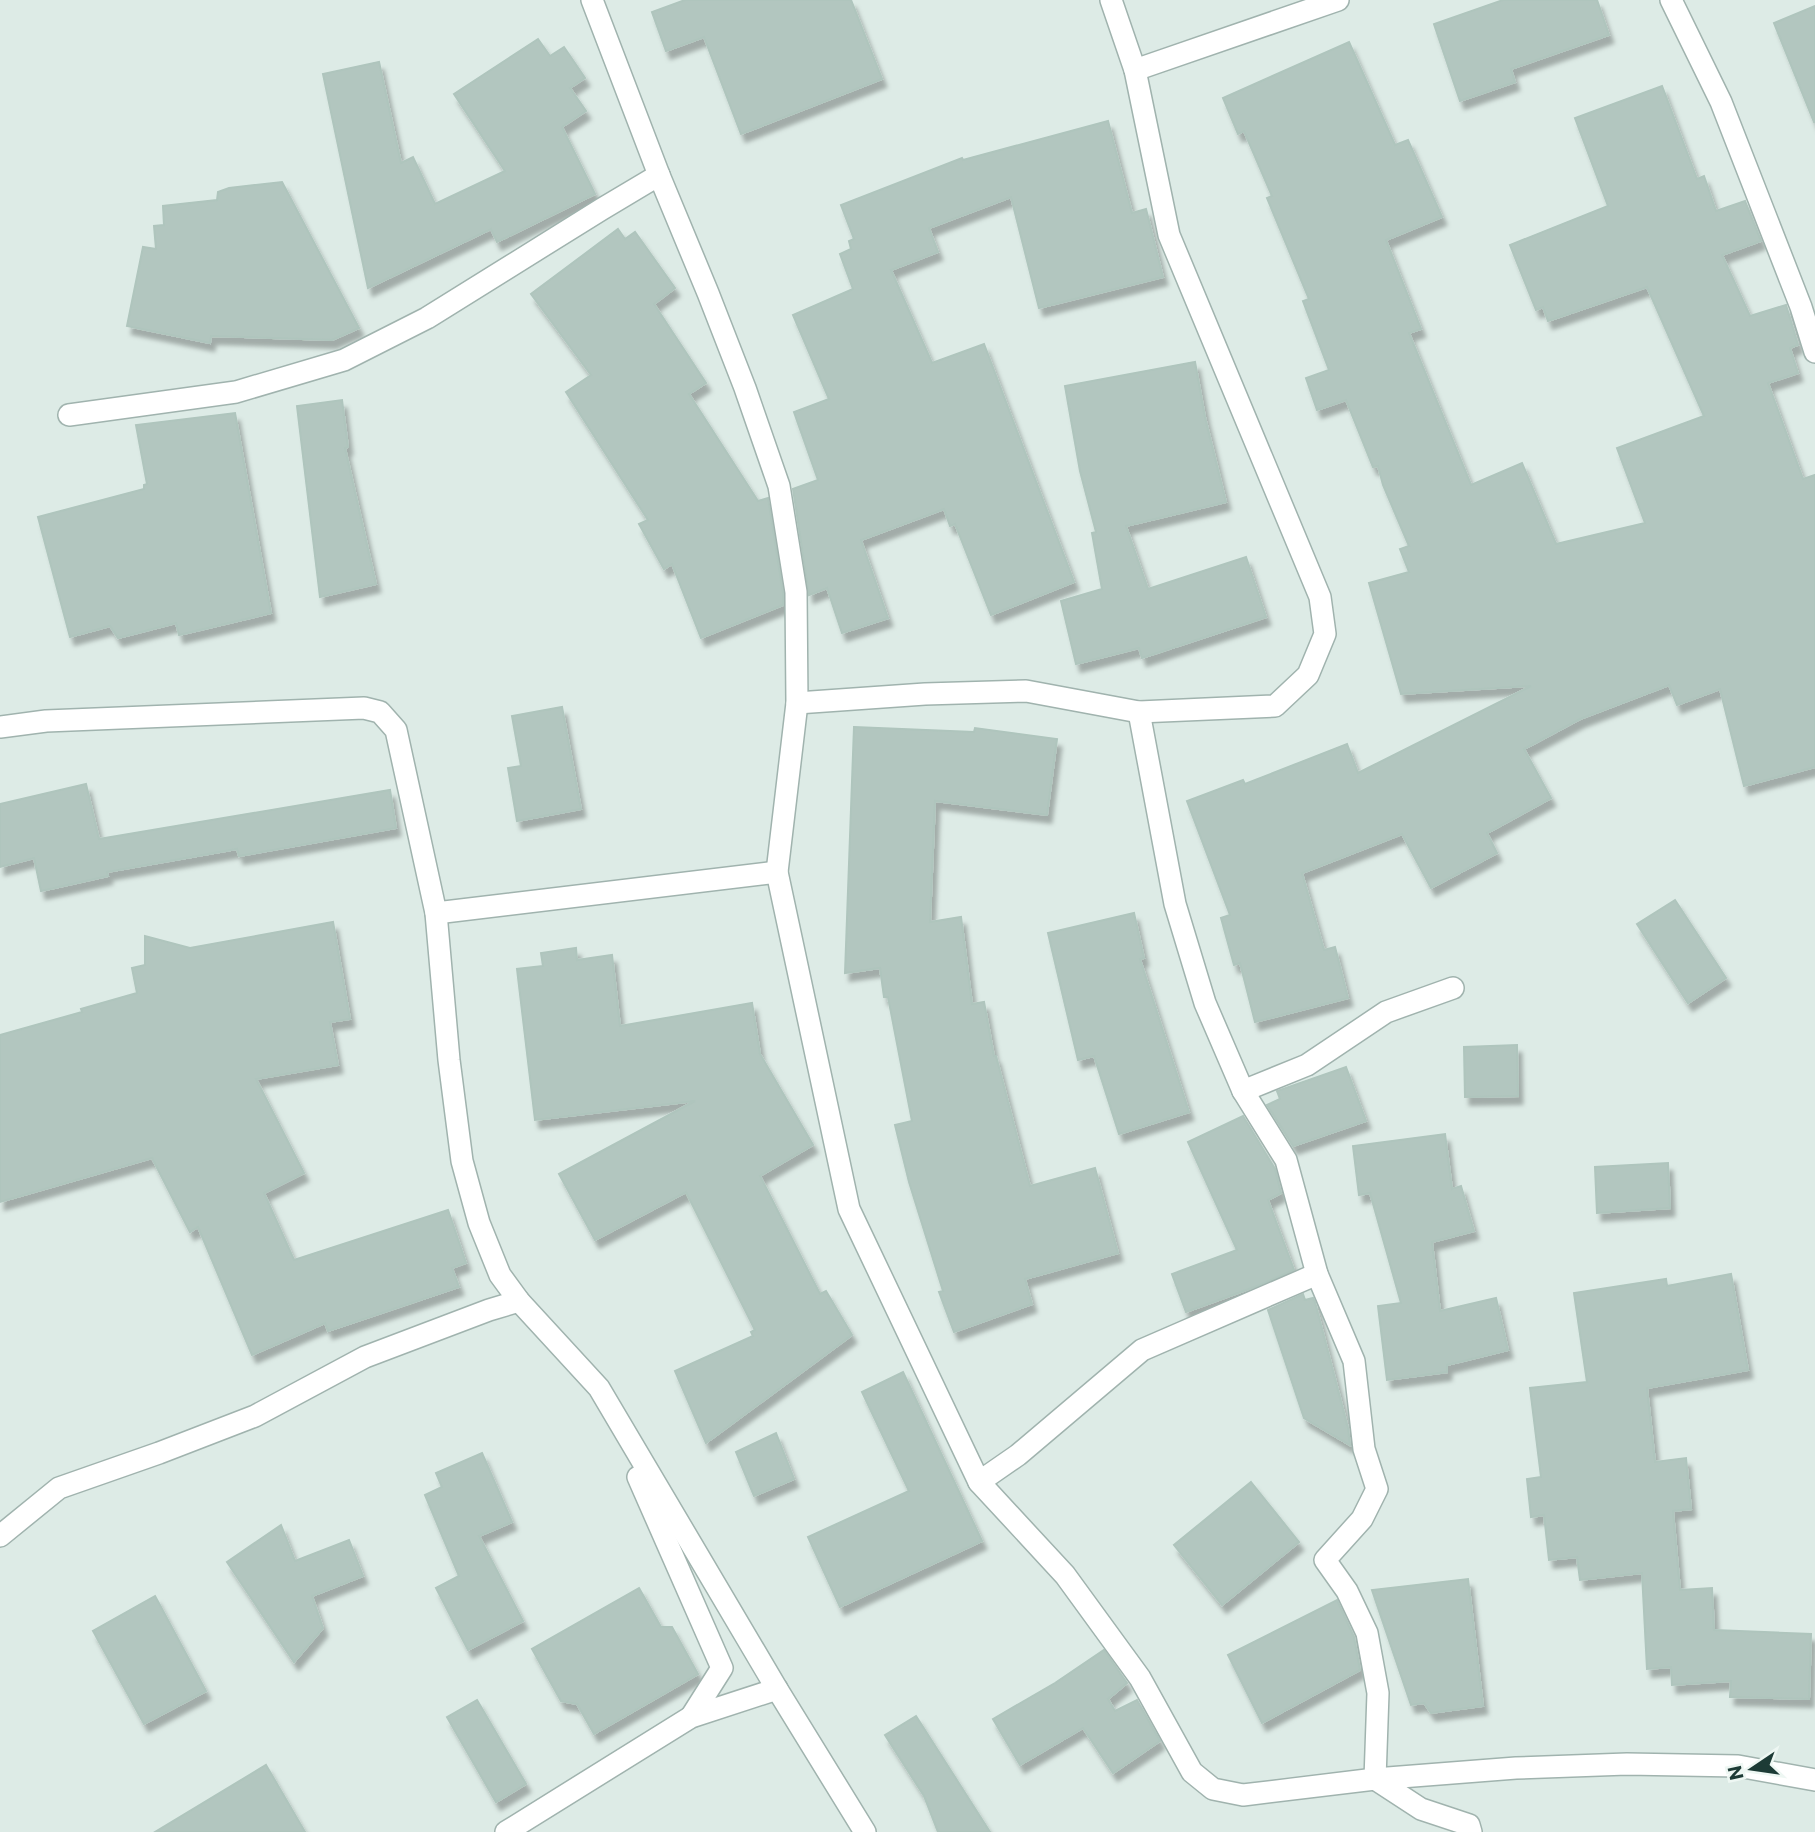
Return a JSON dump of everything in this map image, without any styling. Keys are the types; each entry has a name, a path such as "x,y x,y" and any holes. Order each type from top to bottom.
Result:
{"street":[{"path":"592,0 740,376 779,486 796,592 797,703 777,872 849,1209 979,1482 1065,1575 1140,1678 1192,1772 1213,1788 1243,1795 1375,1779 1516,1768 1626,1764 1738,1766 1815,1780"},
{"path":"797,703 925,694 1026,691 1139,712 1275,706 1308,675 1325,634 1320,597 1169,235 1135,70 1111,0"},
{"path":"1135,70 1338,0"},
{"path":"1671,0 1721,102 1801,307 1815,352"},
{"path":"69,415 236,392 344,360 427,318 659,175"},
{"path":"0,727 46,722 363,708 380,712 396,730 436,913 449,1060 462,1161 479,1223 500,1275 519,1301 599,1388 865,1832"},
{"path":"1139,712 1175,904 1205,1003 1242,1091 1286,1160 1317,1274 1354,1361 1364,1449 1377,1489 1362,1519 1325,1560 1347,1591 1367,1633 1378,1693 1375,1779"},
{"path":"436,913 777,872"},
{"path":"1242,1091 1307,1065 1386,1012 1453,988"},
{"path":"979,1482 1018,1455 1142,1350 1317,1274"},
{"path":"0,1536 59,1488 255,1416 365,1357 519,1301"},
{"path":"599,1388 722,1668 691,1717"},
{"path":"506,1832 691,1717 777,1689"},
{"path":"1375,1779 1421,1809 1469,1825 1471,1832"}],"building":[{"path":"685,0 851,0 882,79 741,134 704,37 666,51 652,12"},
{"path":"1503,0 1597,0 1609,35 1511,69 1515,82 1460,101 1434,24"},
{"path":"1815,6 1815,122 1814,122 1774,23"},
{"path":"538,39 550,56 564,47 585,78 570,88 586,111 562,127 595,194 497,242 491,229 368,288 323,74 379,62 401,163 413,157 435,204 505,171 454,94"},
{"path":"1349,42 1395,145 1408,140 1442,217 1386,240 1421,329 1409,333 1471,485 1522,463 1556,544 1645,523 1617,448 1704,416 1647,287 1548,321 1543,307 1536,310 1510,245 1608,206 1575,118 1662,86 1697,179 1704,176 1716,211 1745,201 1761,241 1722,255 1750,316 1786,305 1798,345 1790,348 1798,373 1768,383 1803,479 1815,475 1815,767 1744,786 1720,689 1677,705 1669,685 1580,719 1524,749 1551,798 1487,833 1497,853 1431,888 1402,834 1302,873 1324,950 1335,947 1348,998 1255,1022 1240,963 1234,965 1221,918 1230,915 1187,801 1243,780 1245,784 1347,744 1358,773 1531,686 1401,694 1369,583 1409,572 1400,549 1409,546 1383,485 1378,466 1373,467 1346,400 1317,410 1306,378 1329,370 1303,301 1309,299 1267,198 1272,196 1244,131 1238,134 1223,98"},
{"path":"1108,121 1132,213 1146,209 1163,277 1039,308 1011,197 929,228 938,252 891,270 932,363 984,344 1074,582 991,615 955,524 950,526 944,509 861,540 888,618 842,633 827,588 809,595 793,489 818,480 794,412 829,399 793,315 853,289 840,254 851,249 849,241 854,239 841,205 962,158 963,160"},
{"path":"282,182 359,328 332,340 211,336 210,343 127,326 143,247 156,249 154,226 164,225 163,206 217,200 218,192 229,188"},
{"path":"618,229 625,239 635,232 675,288 654,304 706,383 689,394 758,501 768,498 783,605 701,638 672,564 664,569 639,524 648,520 566,392 591,375 531,294"},
{"path":"1195,362 1205,417 1226,502 1126,526 1148,589 1246,557 1266,617 1142,658 1139,648 1076,664 1061,601 1102,589 1092,533 1096,532 1080,471 1065,386"},
{"path":"342,400 348,447 345,448 376,584 320,597 297,406"},
{"path":"235,413 271,613 179,635 176,623 118,638 110,626 70,637 38,517 144,489 147,484 136,425"},
{"path":"562,707 581,809 517,821 508,768 521,766 512,716"},
{"path":"854,727 974,732 975,728 1057,739 1047,815 935,801 930,922 961,917 972,1004 984,1002 994,1056 1030,1186 1095,1168 1118,1253 1025,1279 1032,1304 954,1332 939,1292 943,1291 909,1182 895,1125 912,1121 880,968 845,973"},
{"path":"86,784 99,839 390,790 396,828 239,856 237,849 107,872 108,876 41,891 34,858 0,867 0,804"},
{"path":"1675,900 1726,978 1688,1003 1637,924"},
{"path":"1134,913 1144,958 1140,959 1189,1112 1119,1134 1094,1056 1078,1060 1048,933"},
{"path":"333,922 350,1019 330,1022 338,1065 256,1079 304,1173 264,1193 294,1260 448,1210 466,1263 452,1268 459,1287 328,1331 325,1323 252,1355 198,1227 190,1232 152,1158 0,1202 0,1035 137,993 132,968 145,965 145,936 190,948"},
{"path":"576,948 577,960 612,955 620,1026 752,1003 760,1054 813,1145 760,1176 820,1294 826,1291 852,1335 706,1443 675,1371 753,1336 751,1332 755,1330 686,1192 595,1240 559,1174 695,1101 535,1120 517,969 543,966 541,953"},
{"path":"1517,1045 1518,1096 1465,1097 1464,1047"},
{"path":"1346,1067 1366,1121 1293,1146 1267,1105 1280,1099 1277,1091"},
{"path":"1243,1116 1275,1169 1281,1193 1268,1200 1294,1270 1186,1312 1172,1274 1237,1250 1188,1142"},
{"path":"1445,1134 1452,1189 1461,1186 1474,1231 1432,1242 1440,1311 1496,1298 1508,1350 1447,1365 1447,1372 1387,1380 1378,1306 1401,1303 1370,1193 1359,1195 1353,1146"},
{"path":"1668,1163 1670,1208 1597,1213 1595,1167"},
{"path":"1731,1274 1748,1370 1647,1388 1655,1462 1686,1458 1691,1509 1673,1511 1680,1590 1712,1588 1714,1630 1811,1634 1809,1699 1730,1697 1731,1681 1672,1685 1671,1667 1647,1669 1642,1573 1580,1580 1577,1557 1549,1560 1544,1515 1531,1517 1527,1479 1541,1477 1530,1388 1587,1382 1574,1293 1666,1279 1667,1286"},
{"path":"1303,1294 1305,1300 1313,1298 1315,1302 1350,1445 1304,1418 1268,1310"},
{"path":"903,1372 982,1541 840,1607 808,1537 909,1491 862,1392"},
{"path":"776,1433 794,1479 754,1496 736,1452"},
{"path":"482,1453 512,1522 479,1536 523,1621 468,1650 436,1588 459,1576 425,1495 442,1487 436,1473"},
{"path":"1251,1482 1299,1542 1222,1605 1174,1545"},
{"path":"281,1525 295,1561 349,1540 363,1576 312,1596 323,1628 294,1662 227,1562"},
{"path":"1468,1579 1483,1706 1431,1713 1424,1703 1411,1705 1372,1590"},
{"path":"639,1588 661,1627 672,1627 698,1674 594,1734 577,1704 561,1701 532,1649"},
{"path":"155,1596 206,1691 144,1724 93,1631"},
{"path":"1337,1600 1354,1637 1360,1670 1262,1723 1228,1655"},
{"path":"1104,1650 1127,1683 1108,1699 1115,1711 1137,1700 1160,1741 1113,1773 1083,1728 1020,1765 993,1719 1055,1683"},
{"path":"477,1700 526,1784 496,1802 447,1717"},
{"path":"916,1716 990,1832 938,1832 924,1796 885,1735"},
{"path":"266,1765 305,1832 155,1832"}]}
